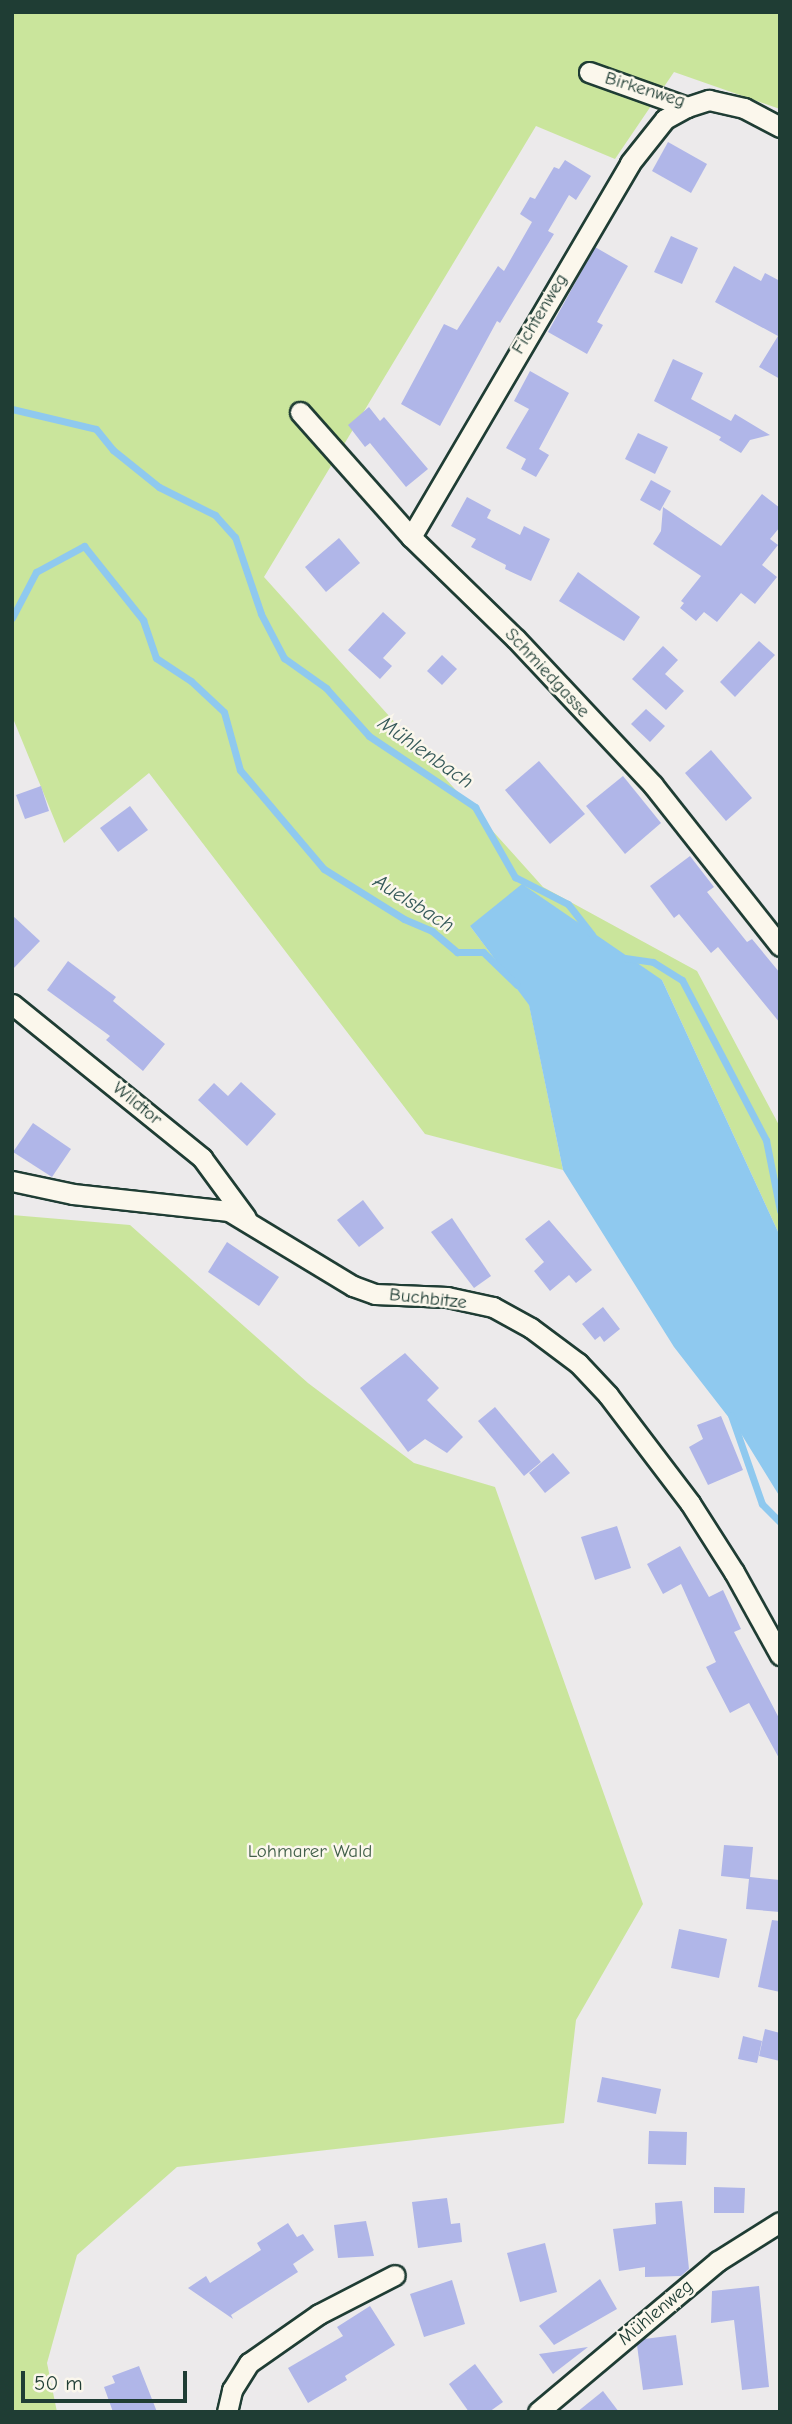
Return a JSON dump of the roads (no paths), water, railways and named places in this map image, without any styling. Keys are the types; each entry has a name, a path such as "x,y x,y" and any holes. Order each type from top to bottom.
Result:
{"street":[{"name":"Birkenweg","path":"589,72 687,107 709,100 744,108 780,127"},
{"name":"Fichtenweg","path":"411,537 630,163 664,120 687,107"},
{"name":"Schmiedgasse","path":"300,412 411,537 516,639 653,785 780,946"},
{"name":"Wildtor","path":"12,1004 202,1158 247,1219"},
{"name":"Buchbitze","path":"12,1181 72,1194 229,1210 353,1286 375,1294 447,1297 493,1307 531,1328 578,1363 608,1395 690,1503 734,1572 780,1656"},
{"name":"Mühlenweg","path":"538,2412 718,2262 780,2222"},
{"path":"228,2412 232,2390 249,2363 319,2314 396,2275"}],"water":[{"path":"522,884 662,980 780,1236 780,1497 740,1432 674,1347 563,1170 529,1005 470,926"}],"waterway":[{"name":"Mühlenbach","path":"12,409 96,429 113,450 159,487 215,515 235,537 261,614 284,658 326,688 369,736 475,807 515,877 568,904 592,935"},
{"name":"Auelsbach","path":"12,618 36,572 84,546 143,620 156,658 191,681 224,712 240,770 324,869 404,919 432,931 457,952 483,952 517,985"},
{"name":"Mühlenbach","path":"625,958 653,962 682,980 766,1140 780,1211"},
{"name":"Auelsbach","path":"731,1415 762,1504 780,1522"}],"park label":[{"name":"Lohmarer Wald","path":"310,1852"}]}
